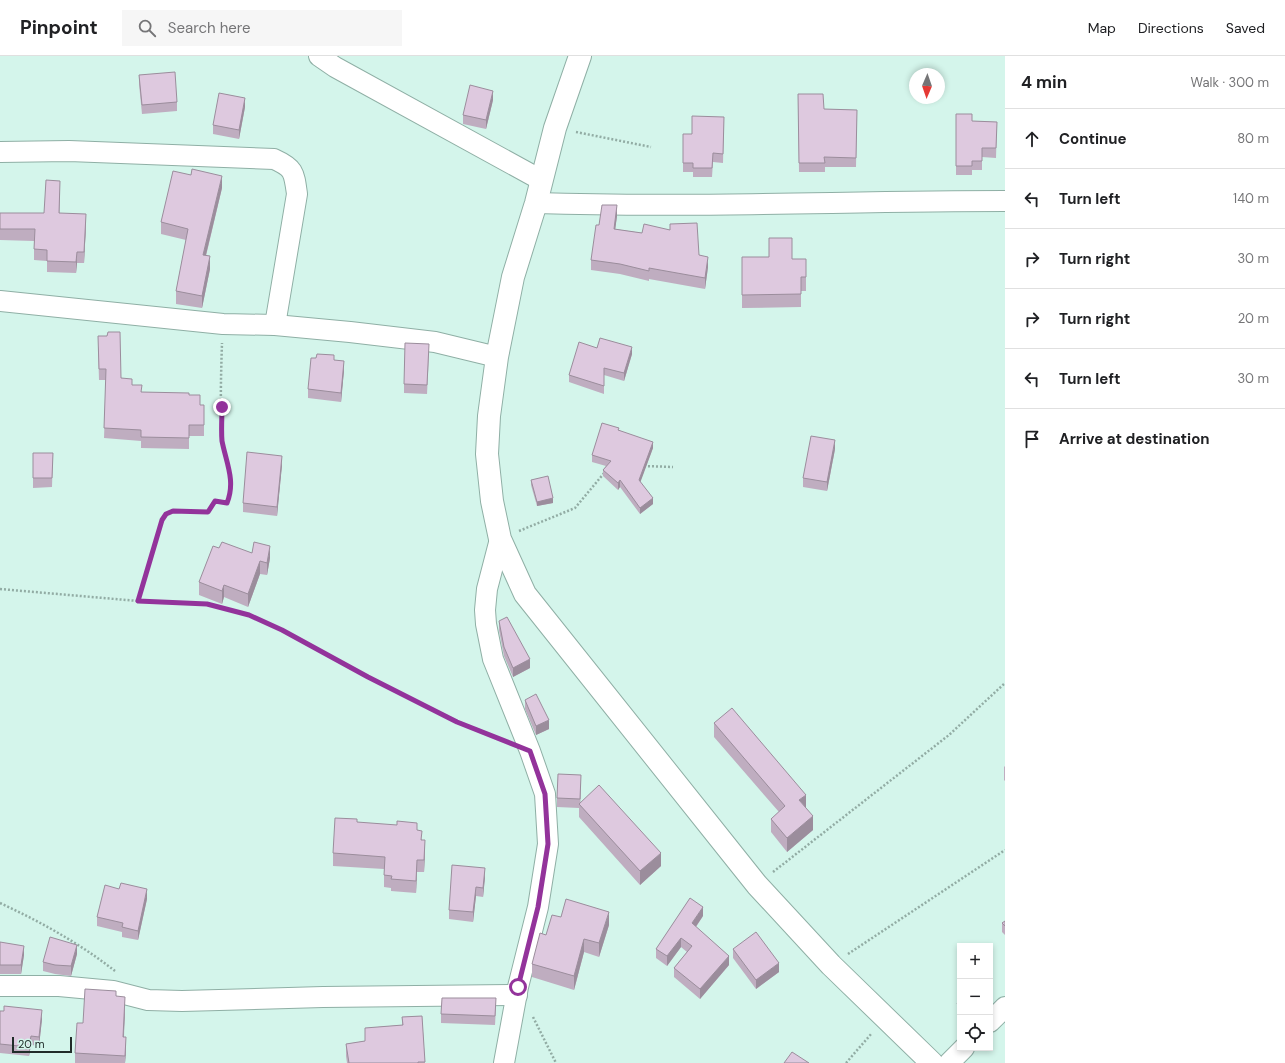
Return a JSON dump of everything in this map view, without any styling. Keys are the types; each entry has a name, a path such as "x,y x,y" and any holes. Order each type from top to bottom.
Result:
{"street":[{"path":"319,56 335,67 541,180"},
{"path":"580,56 556,128 536,203 513,277 497,357 489,416 487,454 492,500 500,539 525,594 757,885 831,965 932,1063"},
{"path":"0,152 69,151 274,159 288,165 295,176 297,194 275,325"},
{"path":"536,203 614,206 1005,201"},
{"path":"0,301 223,324 275,325 434,342 497,357"},
{"path":"500,539 487,589 485,610 486,624 494,659 545,794 548,844 538,907 517,991 504,1063"},
{"path":"0,986 59,986 113,991 148,1000 182,1001 517,991"},
{"path":"993,1019 1005,1007"},
{"path":"950,1063 961,1051"}],"path":[{"path":"556,128 651,147"},
{"path":"138,601 162,520 166,514 173,511 208,512 215,501 227,503 231,494 230,471 222,441 221,364 223,324"},
{"path":"500,539 575,508 609,466"},
{"path":"638,466 673,467"},
{"path":"0,589 138,601 207,604 249,615 282,630 368,677 457,722 530,751"},
{"path":"757,885 949,735 1005,683"},
{"path":"831,965 1005,850"},
{"path":"0,903 35,919 92,953 117,972"},
{"path":"517,991 556,1063"},
{"path":"846,1063 886,1018"}],"building":[{"path":"175,72 177,102 142,105 139,75"},
{"path":"470,85 493,91 486,120 463,115"},
{"path":"219,93 245,98 239,130 213,125"},
{"path":"798,94 823,94 824,109 857,110 856,158 824,157 825,163 799,163"},
{"path":"956,114 972,114 972,121 997,122 996,148 982,148 982,161 972,161 972,166 956,166"},
{"path":"692,116 724,117 723,154 713,153 712,168 693,168 693,163 683,163 683,134 692,134"},
{"path":"192,169 222,176 203,255 210,256 202,296 176,291 188,229 161,222 173,171 191,175"},
{"path":"46,180 60,181 59,213 86,214 84,252 77,252 76,262 47,261 47,250 34,249 35,229 0,229 0,213 44,213"},
{"path":"602,205 617,205 614,229 642,233 644,224 670,230 670,224 697,223 699,255 708,257 705,278 649,268 649,271 620,264 591,260 596,225 599,225"},
{"path":"769,238 792,238 792,259 806,259 806,277 801,277 801,294 742,295 742,257 769,257"},
{"path":"108,332 120,332 121,378 132,379 132,385 142,385 141,392 189,393 189,395 200,395 200,405 204,405 204,425 189,425 189,438 141,437 141,430 104,428 106,369 99,369 98,336 107,336"},
{"path":"600,338 632,347 624,373 604,368 604,386 569,375 579,342 597,348"},
{"path":"405,343 429,344 427,385 404,384"},
{"path":"317,354 334,355 334,360 344,361 341,393 308,389 311,358 316,358"},
{"path":"602,423 619,428 618,430 653,442 639,480 653,498 640,508 620,480 618,483 603,470 611,461 592,455"},
{"path":"811,436 835,440 827,482 803,478"},
{"path":"247,452 282,456 277,507 243,503"},
{"path":"33,453 53,453 52,478 33,478"},
{"path":"548,476 553,498 537,502 531,480"},
{"path":"222,542 252,553 254,542 270,546 267,563 260,561 248,594 224,585 222,591 199,582 213,546 219,548"},
{"path":"507,617 530,659 513,668 504,647 499,621"},
{"path":"536,694 549,720 536,726 525,700"},
{"path":"732,708 806,795 799,800 813,816 787,838 771,819 785,806 714,723"},
{"path":"558,774 581,775 580,799 557,798"},
{"path":"599,785 661,853 640,871 579,804"},
{"path":"335,818 357,819 357,822 397,825 397,821 417,823 417,830 422,831 421,840 425,840 424,860 417,860 416,881 391,879 392,876 384,875 385,857 333,853"},
{"path":"452,865 485,868 483,888 476,887 473,912 449,910"},
{"path":"121,883 147,889 138,931 122,927 123,923 97,917 105,885 119,889"},
{"path":"690,898 703,907 692,923 729,956 700,989 674,968 692,946 681,938 667,956 656,949"},
{"path":"566,899 609,912 599,943 584,939 574,976 532,964 540,933 546,935 552,915 561,917"},
{"path":"756,932 779,963 756,980 733,949"},
{"path":"50,937 77,945 71,966 55,965 43,962"},
{"path":"0,942 24,946 21,965 0,965"},
{"path":"85,989 116,991 116,996 125,997 123,1037 126,1037 125,1056 75,1053 77,1023 83,1023"},
{"path":"442,998 496,998 495,1016 441,1014"},
{"path":"4,1006 42,1010 39,1037 31,1036 29,1047 0,1044 0,1011 4,1011"},
{"path":"422,1016 425,1062 349,1063 346,1044 365,1041 365,1028 403,1025 402,1017"},
{"path":"792,1052 809,1063 784,1063"}],"route":[{"path":"222,407 222,441 230,471 231,494 227,503 215,501 208,512 173,511 166,514 162,520 138,601 207,604 249,615 282,630 368,677 457,722 530,751 545,794 548,844 538,907 518,987"}]}
